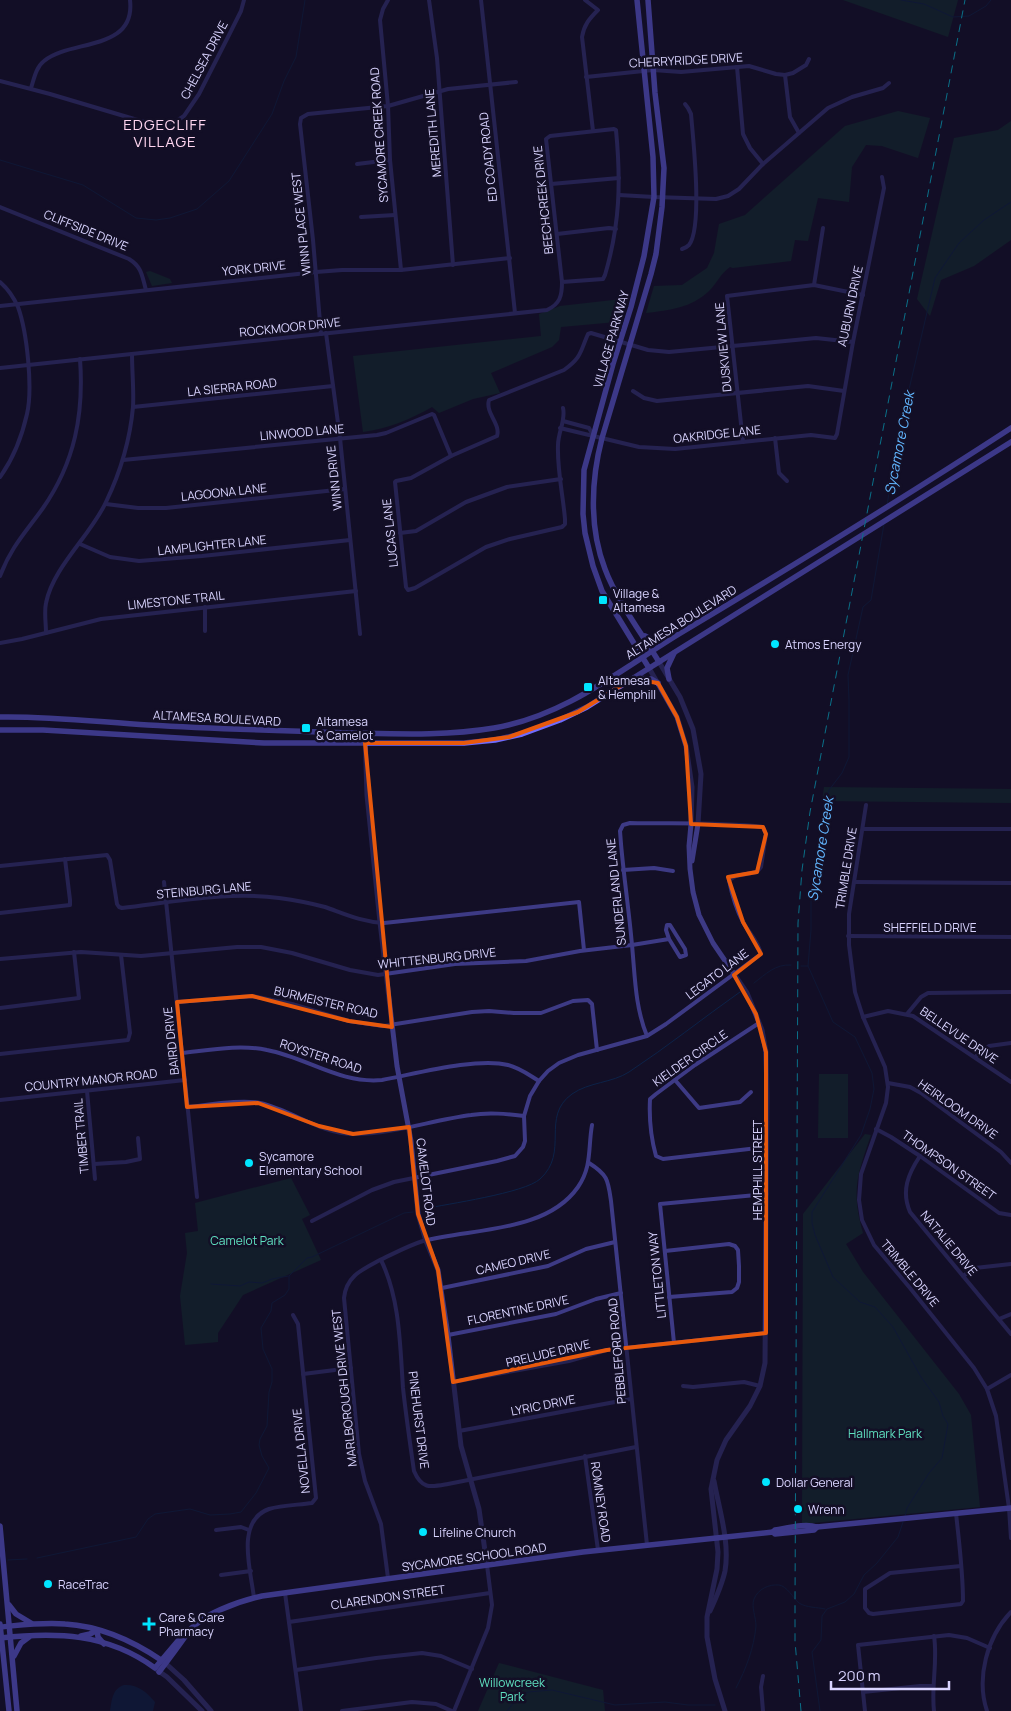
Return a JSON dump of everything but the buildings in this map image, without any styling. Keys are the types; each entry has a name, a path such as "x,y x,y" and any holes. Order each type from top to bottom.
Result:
{"main road":[{"name":"VILLAGE PARKWAY","path":"637,0 653,157 654,198 644,256 584,470 583,493 585,533 602,591 649,668"},
{"name":"VILLAGE PARKWAY","path":"648,0 653,70 664,168 663,198 656,254 602,438 597,458 593,496 597,537 604,567 613,586 659,662"},
{"name":"ALTAMESA BOULEVARD","path":"0,717 254,731 456,732 496,728 575,700 604,684 642,656 858,525 1011,428"},
{"name":"ALTAMESA BOULEVARD","path":"0,730 264,743 464,743 509,737 578,712 1011,442"},
{"path":"591,558 601,555"},
{"path":"725,606 732,616"},
{"path":"642,634 654,641 671,639"},
{"path":"669,679 667,668 675,652"},
{"path":"632,678 651,679 658,683"},
{"path":"15,717 15,730"},
{"path":"180,739 181,727"},
{"name":"SYCAMORE SCHOOL ROAD","path":"157,1670 182,1636 208,1617 254,1598 598,1550 724,1538 814,1526 817,1528 1010,1508"},
{"path":"0,1526 17,1711"},
{"path":"8,1602 16,1614 33,1624"},
{"path":"9,1711 0,1626 66,1624 97,1630 134,1644 163,1662"},
{"path":"75,1636 90,1634 97,1630"},
{"path":"97,1630 98,1637 104,1644"},
{"path":"1,1638 56,1634 75,1636 130,1654 157,1670"},
{"path":"13,1658 21,1643 32,1635"}],"street":[{"path":"31,88 38,69 47,59 112,38 120,31 130,12 130,0"},
{"name":"CHELSEA DRIVE","path":"0,82 31,88 151,124 175,122 184,116 199,94 230,33 244,0"},
{"name":"SYCAMORE CREEK ROAD","path":"388,0 383,8 380,20 388,106 390,160 401,270"},
{"name":"MEREDITH LANE","path":"429,0 439,91 453,265"},
{"name":"ED COADY ROAD","path":"481,0 516,313"},
{"path":"585,0 598,10 586,22 582,38 593,131"},
{"path":"799,133 790,117 785,75 793,73 806,65 808,60"},
{"name":"CHERRYRIDGE DRIVE","path":"586,77 653,70 681,72 751,66 785,75"},
{"path":"737,67 743,134 750,148 763,164"},
{"path":"388,106 439,91 516,82"},
{"path":"619,195 654,198 716,199 728,196 739,189 763,164 818,117 838,103 883,88 889,82"},
{"path":"682,249 688,246 690,242 694,225 696,198 691,114 685,104"},
{"name":"WINN PLACE WEST","path":"323,334 300,124 301,118 305,114 388,106"},
{"name":"BEECHCREEK DRIVE","path":"616,130 620,178 616,229 608,266 603,279 562,282 546,139 550,136 593,131 616,130"},
{"path":"357,164 390,160"},
{"name":"AUBURN DRIVE","path":"835,438 852,342 864,295 884,188 882,177"},
{"path":"551,184 620,178"},
{"name":"CLIFFSIDE DRIVE","path":"0,207 129,258 137,264 146,290"},
{"path":"361,217 395,215"},
{"path":"557,234 609,228 616,229"},
{"path":"814,286 823,228"},
{"name":"YORK DRIVE","path":"0,306 316,272 401,270 510,258"},
{"path":"0,282 10,293 20,318 28,365 29,393 27,413 18,444 0,478"},
{"name":"ROCKMOOR DRIVE","path":"0,368 547,310 554,307 559,300 562,294 562,282"},
{"name":"DUSKVIEW LANE","path":"743,442 727,296 814,286 864,295"},
{"name":"LUCAS LANE","path":"563,408 565,415 560,428 558,448 565,524 562,527 510,539 486,547 408,590 406,587 400,533 396,480 411,478 451,456 497,436 498,430 488,407 489,400 564,370 575,362 581,354 587,335 590,333 620,342"},
{"name":"WINN DRIVE","path":"323,334 340,438 356,591"},
{"path":"620,342 648,350 669,352 816,338 852,342"},
{"path":"46,633 46,603 50,588 106,504 122,460 133,407 132,354"},
{"path":"0,576 8,556 43,508 67,464 78,424 80,409 82,381 80,359"},
{"name":"LA SIERRA ROAD","path":"133,407 333,386"},
{"path":"633,391 644,398 657,401 808,386 844,391"},
{"name":"LINWOOD LANE","path":"122,460 386,433 432,414 451,456"},
{"path":"563,421 588,428 593,435"},
{"path":"560,428 602,438"},
{"name":"OAKRIDGE LANE","path":"602,438 656,449 675,449 812,435 835,438"},
{"path":"775,438 779,473 787,481"},
{"path":"0,465 5,470"},
{"path":"400,533 416,531 466,502 507,488 561,479"},
{"name":"LAGOONA LANE","path":"106,504 138,508 166,508 345,489"},
{"name":"LAMPLIGHTER LANE","path":"80,544 110,557 139,561 350,540"},
{"path":"356,591 360,634"},
{"name":"LIMESTONE TRAIL","path":"0,643 101,619 356,591"},
{"path":"205,607 205,631"},
{"name":"HEMPHILL STREET","path":"659,662 680,697 693,729 701,774 698,824 690,869"},
{"name":"HEMPHILL STREET","path":"649,668 677,717 686,746 692,787 692,824 689,846 690,869 699,916 713,943 746,993 759,1023 766,1052 765,1362 760,1386 750,1406 726,1440 717,1460 711,1490 717,1538 717,1569 707,1617 707,1637 710,1660 725,1711"},
{"name":"CAMELOT ROAD","path":"365,733 367,795 380,922 399,1077 409,1127 418,1214 426,1241 438,1270 442,1288 458,1431 481,1518 492,1611 488,1628 453,1711"},
{"path":"686,746 696,744"},
{"name":"TRIMBLE DRIVE","path":"866,805 849,914 848,936 855,992 863,1017 885,1067 888,1083 886,1103 861,1174 859,1189 860,1210 865,1229 874,1246 928,1310 974,1368 988,1389 996,1416 1010,1508 1011,1538"},
{"name":"SUNDERLAND LANE","path":"647,1036 640,1019 623,870 620,831 623,825 630,823 740,824 762,827"},
{"name":"LEGATO LANE","path":"414,1177 515,1156 522,1149 525,1141 524,1116 530,1096 548,1071 558,1063 578,1055 647,1036 761,954 759,947 743,922 732,897 729,880 736,876 757,872 762,866 766,834 762,827"},
{"path":"863,829 1011,829"},
{"name":"STEINBURG LANE","path":"0,866 108,856 119,907 261,896 301,902 323,907 360,920 380,922 579,902 584,950"},
{"path":"0,913 70,905 64,859"},
{"path":"623,870 654,868 673,871"},
{"name":"BAIRD DRIVE","path":"164,882 197,1197"},
{"path":"855,882 1011,883"},
{"path":"667,925 670,925 685,949 686,955 680,957 669,939 666,930 667,925"},
{"name":"SHEFFIELD DRIVE","path":"848,936 1011,937"},
{"name":"WHITTENBURG DRIVE","path":"0,959 74,952 141,956 237,946 292,953 370,974 386,974 455,964 526,961 584,950 669,939"},
{"path":"0,1008 79,998 74,952"},
{"path":"0,1054 128,1040 130,1033 121,955"},
{"path":"907,1014 921,997 928,993 1011,992"},
{"name":"BURMEISTER ROAD","path":"176,1002 252,996 292,1004 356,1022 372,1025 392,1025 472,1012 541,1013 573,1001 588,1000 592,1004 597,1050"},
{"name":"BELLEVUE DRIVE","path":"863,1017 888,1011 907,1014 921,1020 1011,1082"},
{"name":"KIELDER CIRCLE","path":"759,1023 675,1080 650,1100 656,1156 663,1159 767,1147"},
{"path":"975,1058 989,1046 1011,1043"},
{"name":"ROYSTER ROAD","path":"182,1053 231,1048 256,1048 288,1055 361,1081 382,1080 467,1065 493,1063 521,1069 539,1081"},
{"name":"COUNTRY MANOR ROAD","path":"0,1100 185,1080"},
{"path":"675,1080 699,1108 740,1102 751,1092"},
{"name":"HEIRLOOM DRIVE","path":"888,1083 910,1087 921,1093 1001,1152 1011,1163"},
{"name":"TIMBER TRAIL","path":"87,1091 95,1179"},
{"path":"188,1107 248,1102 258,1103 319,1126 353,1134 409,1127 472,1114 524,1116"},
{"path":"589,1163 592,1126"},
{"name":"THOMPSON STREET","path":"876,1129 920,1156 989,1206 999,1212 1011,1215"},
{"path":"94,1164 140,1159 138,1138"},
{"name":"NATALIE DRIVE","path":"920,1156 908,1177 906,1193 908,1207 914,1218 1011,1334"},
{"name":"MARLBOROUGH DRIVE WEST","path":"388,1578 381,1524 365,1481 359,1454 344,1298 346,1287 350,1279 360,1271 413,1244 527,1221 553,1211 566,1202 577,1188 589,1163"},
{"name":"PEBBLEFORD ROAD","path":"589,1163 599,1169 608,1180 647,1545"},
{"path":"312,1221 372,1190 414,1177"},
{"name":"LITTLETON WAY","path":"674,1343 660,1204 767,1194"},
{"name":"CAMEO DRIVE","path":"442,1288 548,1266 586,1249 615,1242"},
{"path":"665,1251 729,1244 735,1246 738,1250 739,1282 737,1288 732,1292 669,1297"},
{"name":"PINEHURST DRIVE","path":"381,1260 389,1279 396,1312 406,1419 414,1471 417,1478 426,1486 440,1485 636,1447"},
{"path":"964,1276 975,1268 1011,1264"},
{"name":"FLORENTINE DRIVE","path":"448,1335 556,1314 596,1299 621,1293"},
{"path":"999,1319 1011,1314"},
{"name":"NOVELLA DRIVE","path":"249,1530 260,1514 271,1509 312,1503 316,1498 298,1324 293,1315"},
{"name":"PRELUDE DRIVE","path":"453,1382 569,1361 607,1350 766,1333"},
{"path":"303,1374 351,1368"},
{"path":"988,1389 1011,1375"},
{"path":"682,1386 693,1387 744,1382 760,1386"},
{"name":"LYRIC DRIVE","path":"458,1431 631,1398"},
{"name":"ROMNEY ROAD","path":"585,1456 598,1550"},
{"name":"HEMPHILL STREET","path":"707,1617 719,1592 725,1570 726,1551 714,1476"},
{"path":"956,1513 961,1566 963,1601 960,1604 873,1614 866,1611 865,1589 890,1572 961,1566"},
{"path":"216,1530 241,1527 249,1530 254,1598"},
{"path":"221,1574 251,1571"},
{"path":"285,1593 301,1711"},
{"name":"CLARENDON STREET","path":"289,1622 490,1593"},
{"path":"987,1711 982,1681 990,1648 997,1631 1011,1612"},
{"path":"865,1711 858,1645 949,1635 967,1638 990,1648"},
{"path":"934,1636 936,1649 932,1686 934,1711"},
{"path":"296,1670 422,1653 441,1656 472,1669"},
{"path":"163,1662 184,1680 211,1711"},
{"path":"157,1670 202,1711"},
{"path":"763,1676 760,1687 763,1711"},
{"path":"863,1692 932,1686"},
{"path":"342,1711 412,1702 436,1704 453,1711"}],"highlighted area":[{"path":"632,679 658,683 677,717 686,746 691,824 763,827 766,834 757,872 728,877 743,922 761,954 734,975 756,1014 766,1052 766,1333 607,1350 453,1382 438,1270 418,1214 409,1127 353,1134 319,1126 258,1103 187,1107 177,1002 252,996 349,1021 392,1027 365,743 464,743 509,737 578,712"}],"green space":[{"path":"843,0 958,0 948,37"},
{"path":"898,111 930,118 918,158 882,146 866,145 852,167 849,202 818,198 808,241 795,240 791,261 730,267 709,291 695,301 672,309 646,313 654,286 682,285 707,268 714,253 719,224 745,215 845,126"},
{"path":"1011,121 1011,240 974,266 941,280 930,316 917,299 954,138 998,130"},
{"path":"150,271 170,279 172,283 152,286 146,272"},
{"path":"622,299 616,322 561,327 559,340 552,347 491,373 500,393 473,399 439,413 432,407 399,423 363,432 353,356 541,336 539,314 560,306"},
{"path":"824,787 1011,789 1011,803 822,801"},
{"path":"819,1074 848,1074 848,1138 818,1138"},
{"name":"Hallmark Park","path":"865,1134 871,1135 857,1183 857,1206 863,1233 846,1244 863,1272 959,1394 971,1415 980,1507 802,1524 803,1214"},
{"name":"Camelot Park","path":"291,1178 310,1215 302,1219 321,1260 243,1295 218,1333 218,1342 185,1345 180,1296 187,1253 185,1233 198,1231 195,1203"},
{"name":"Willowcreek Park","path":"499,1663 603,1690 605,1711 478,1711"}],"water":[{"path":"124,1685 137,1687 149,1695 155,1702 153,1711 110,1711 115,1692"}],"waterway":[{"path":"0,160 83,185 136,218 156,220 170,218 197,209 229,181 272,114 284,81 296,57 305,0"},
{"path":"901,0 924,4 953,17 969,16 986,6 991,0"},
{"name":"Sycamore Creek","path":"887,505 900,428 935,278 959,243 984,220 1011,202"},
{"name":"Sycamore Creek","path":"884,524 871,600 863,607 848,675 849,757 842,773 829,790 811,886 811,930 808,966 833,1022 855,1037 872,1073 874,1089 870,1109 861,1135 812,1212 812,1223 815,1235 833,1277 860,1302 875,1307 893,1327 921,1377 939,1402 943,1416 948,1424 942,1458 929,1473 907,1508 905,1516"},
{"path":"754,983 775,968 791,965"},
{"name":"Sycamore Creek","path":"801,966 808,966"},
{"path":"423,1209 519,1189 540,1179 549,1169 553,1158 558,1113 563,1103 572,1094 629,1072 740,992"},
{"path":"37,1558 136,1537 148,1519 155,1514 190,1509 210,1515 241,1512 256,1493 269,1468 262,1456 259,1445 267,1426 269,1392 272,1382 272,1369 263,1349 261,1328 271,1311 272,1303 285,1295 289,1289 289,1276 307,1258 404,1213 413,1212"},
{"path":"211,1284 240,1286 249,1282 262,1283 288,1276"},
{"name":"Sycamore Creek","path":"820,1711 812,1652 821,1640 822,1616 827,1609 845,1602 854,1594 864,1575 877,1563 898,1537 903,1522"},
{"path":"8,1560 27,1559"},
{"path":"736,1688 751,1650 756,1626 753,1602 761,1590 771,1585 779,1585 802,1605 825,1609"},
{"path":"507,1711 518,1697 528,1692 552,1690 615,1705 665,1702 688,1705 715,1705"}],"railway":[{"path":"801,1711 795,1641 795,1604 798,923 802,870 810,812 965,0"}],"place":[{"name":"Village & Altamesa","path":"603,600"},
{"name":"Atmos Energy","path":"775,644"},
{"name":"Altamesa & Hemphill","path":"588,687"},
{"name":"Altamesa & Camelot","path":"306,728"},
{"name":"Sycamore Elementary School","path":"249,1163"},
{"name":"Dollar General","path":"766,1482"},
{"name":"Wrenn","path":"798,1509"},
{"name":"Lifeline Church","path":"423,1532"},
{"name":"RaceTrac","path":"48,1584"},
{"name":"Care & Care Pharmacy","path":"149,1624"}],"district":[{"name":"EDGECLIFF VILLAGE","path":"165,132"}]}
